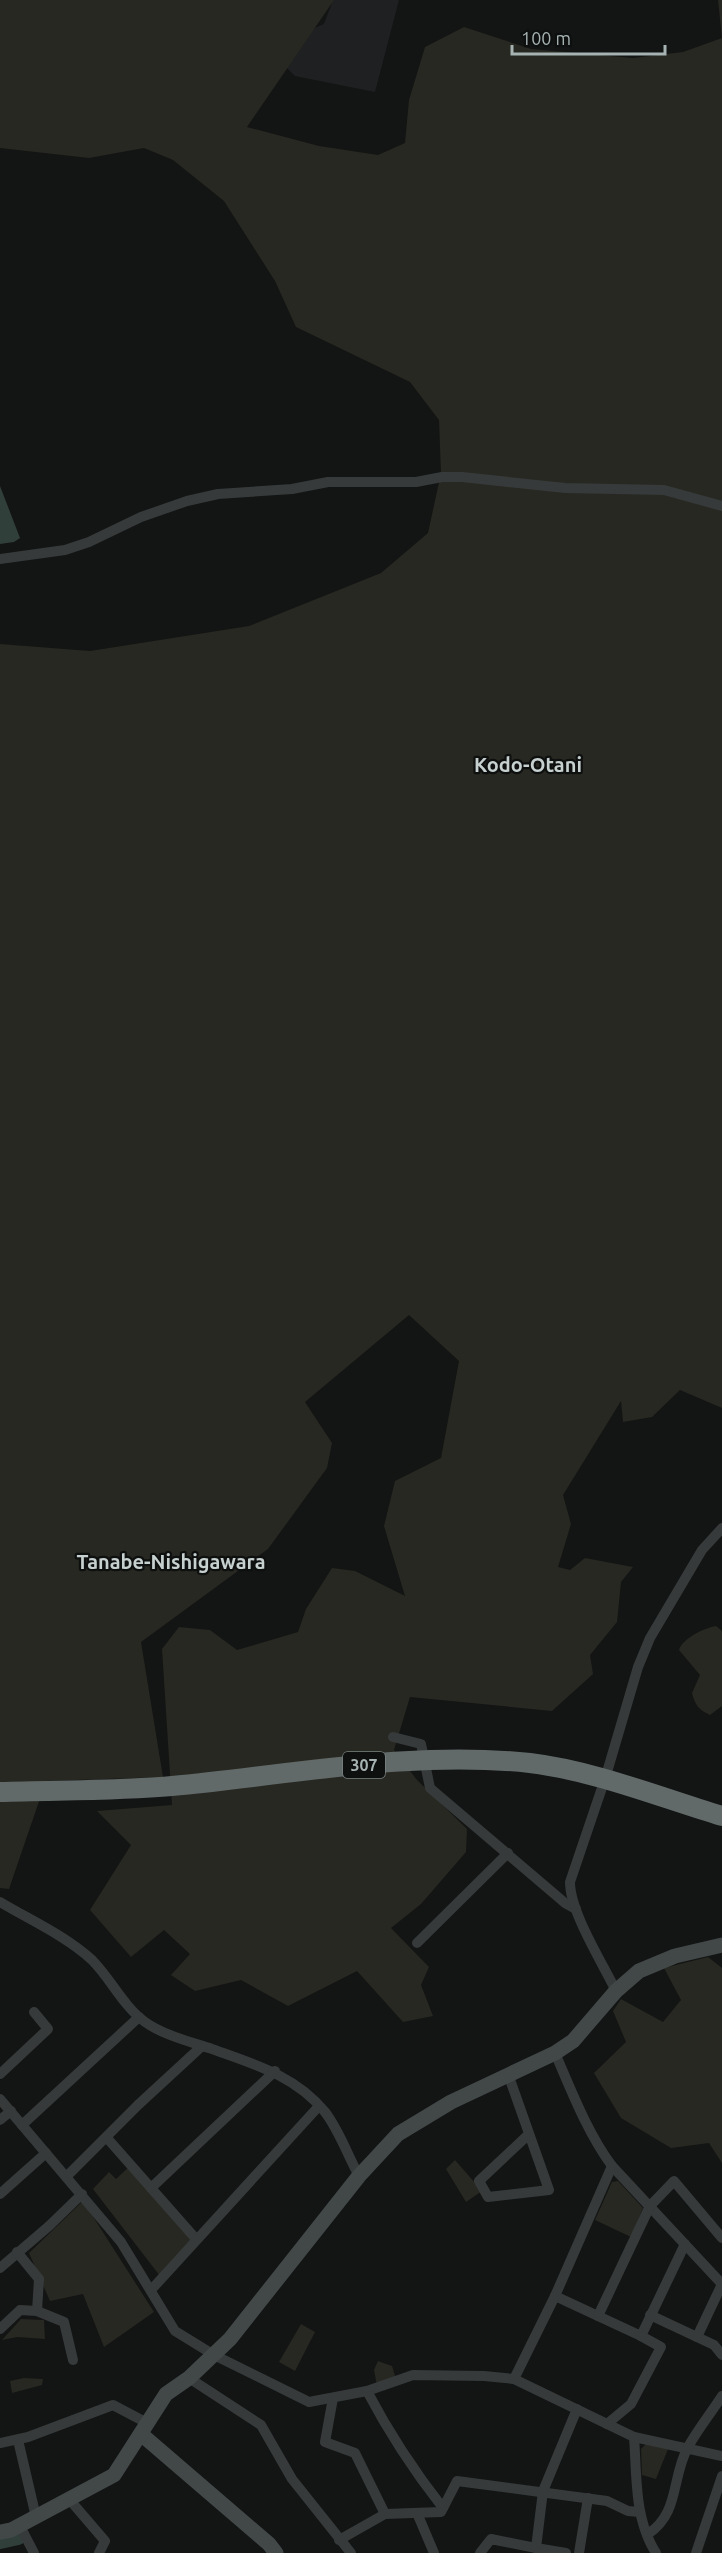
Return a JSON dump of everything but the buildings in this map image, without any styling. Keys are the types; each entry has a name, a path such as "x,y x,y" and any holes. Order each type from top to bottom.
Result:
{"highway":[{"name":"307","path":"0,1792 169,1786 426,1760 477,1759 531,1764 605,1779 722,1816"}],"street":[{"path":"0,559 65,550 89,542 141,517 187,501 218,494 292,489 328,482 416,482 442,477 462,477 565,488 664,490 722,506"},
{"path":"616,1991 576,1910 570,1895 570,1882 605,1779 638,1667 650,1638 702,1550 722,1528"},
{"path":"393,1737 421,1744 430,1788 565,1904 576,1910"},
{"path":"417,1943 508,1853"},
{"path":"0,1902 74,1946 91,1960 146,2023 202,2046 275,2071 313,2097 326,2113 359,2176"},
{"path":"0,2532 20,2526 114,2475 166,2394 189,2378 230,2339 359,2176 398,2134 451,2102 555,2053 573,2041 616,1991 639,1971 675,1956 722,1945"},
{"path":"0,2074 48,2029 34,2012"},
{"path":"22,2125 139,2017"},
{"path":"67,2176 138,2104 202,2046"},
{"path":"555,2053 600,2151 722,2284 697,2337"},
{"path":"151,2188 275,2071"},
{"path":"508,2074 549,2190 488,2197 479,2181 529,2134"},
{"path":"0,2098 121,2241 175,2331 214,2355 309,2402 367,2391 413,2374 514,2379 634,2438 722,2456"},
{"path":"151,2290 319,2106"},
{"path":"0,2120 11,2111"},
{"path":"107,2138 196,2239"},
{"path":"0,2194 46,2152"},
{"path":"514,2379 555,2296 612,2166"},
{"path":"598,2316 650,2206 674,2181 722,2238"},
{"path":"0,2268 82,2194"},
{"path":"640,2336 685,2244"},
{"path":"17,2252 39,2279 37,2311"},
{"path":"555,2296 661,2347 631,2404 608,2424"},
{"path":"0,2329 20,2310 37,2311 64,2322 73,2360"},
{"path":"650,2315 714,2345 722,2355"},
{"path":"189,2378 261,2425 292,2479 351,2553"},
{"path":"367,2391 387,2431 398,2442 410,2465 443,2508"},
{"path":"648,2534 661,2526 671,2508 677,2473 688,2448 722,2396"},
{"path":"333,2398 325,2442 355,2453 385,2514"},
{"path":"0,2443 70,2423 113,2405 145,2429 276,2553"},
{"path":"536,2548 543,2491 577,2409"},
{"path":"634,2438 636,2491 640,2512 656,2553"},
{"path":"18,2439 36,2517"},
{"path":"696,2553 722,2476"},
{"path":"339,2540 385,2514 441,2512 457,2481 607,2501 628,2511 640,2512"},
{"path":"579,2553 588,2498"},
{"path":"69,2499 105,2541 99,2553"},
{"path":"417,2513 434,2553"},
{"path":"20,2526 34,2553"},
{"path":"480,2553 491,2539 566,2553"}],"shaded area":[{"path":"0,0 334,0 247,127 319,146 378,155 405,143 409,100 425,47 464,27 531,49 633,58 683,52 722,38 722,1408 680,1390 652,1417 623,1422 621,1401 563,1495 571,1524 558,1567 570,1570 585,1558 633,1567 621,1582 617,1622 590,1655 593,1674 552,1711 410,1697 394,1750 417,1780 467,1829 466,1852 421,1904 391,1928 429,1967 421,1985 433,2016 403,2022 357,1971 288,2006 241,1980 195,1991 171,1975 190,1954 164,1930 131,1957 90,1910 131,1845 97,1811 172,1805 162,1649 179,1627 210,1630 237,1650 298,1632 306,1609 332,1568 355,1571 405,1596 384,1526 395,1481 441,1458 459,1361 409,1315 305,1402 332,1443 327,1468 268,1549 141,1642 163,1777 46,1781 9,1889 0,1888 0,644 90,651 249,626 381,573 428,533 441,473 439,420 410,382 296,327 275,281 224,201 173,160 144,148 89,158 0,148"},
{"path":"333,0 399,0 375,92 295,76 286,67 298,35 324,24"},
{"path":"718,0 722,0 722,38"},
{"path":"0,486 20,538 14,542 0,544"},
{"path":"716,1626 722,1631 722,1706 710,1715 698,1707 692,1693 700,1675 679,1650 685,1641 695,1634"},
{"path":"708,1957 722,1968 722,2163 709,2143 671,2148 621,2118 594,2073 626,2042 613,2011 621,1999 663,2022 681,2000 664,1968"},
{"path":"455,2160 482,2191 466,2202 446,2169"},
{"path":"131,2165 196,2239 160,2276 93,2189 109,2172 116,2179"},
{"path":"618,2181 643,2208 631,2237 595,2220 612,2182"},
{"path":"83,2201 154,2312 104,2347 83,2294 50,2301 29,2253"},
{"path":"21,2319 44,2320 45,2339 17,2337 2,2340"},
{"path":"301,2324 315,2332 295,2371 279,2362"},
{"path":"378,2361 392,2366 396,2379 377,2386 374,2370"},
{"path":"24,2378 43,2379 42,2385 12,2393 10,2381"},
{"path":"647,2443 668,2449 656,2479 642,2475 641,2449"}],"waterway":[{"path":"0,2540 18,2536"}],"district":[{"name":"Kodo-Otani","path":"528,764"},
{"name":"Tanabe-Nishigawara","path":"171,1561"}]}
